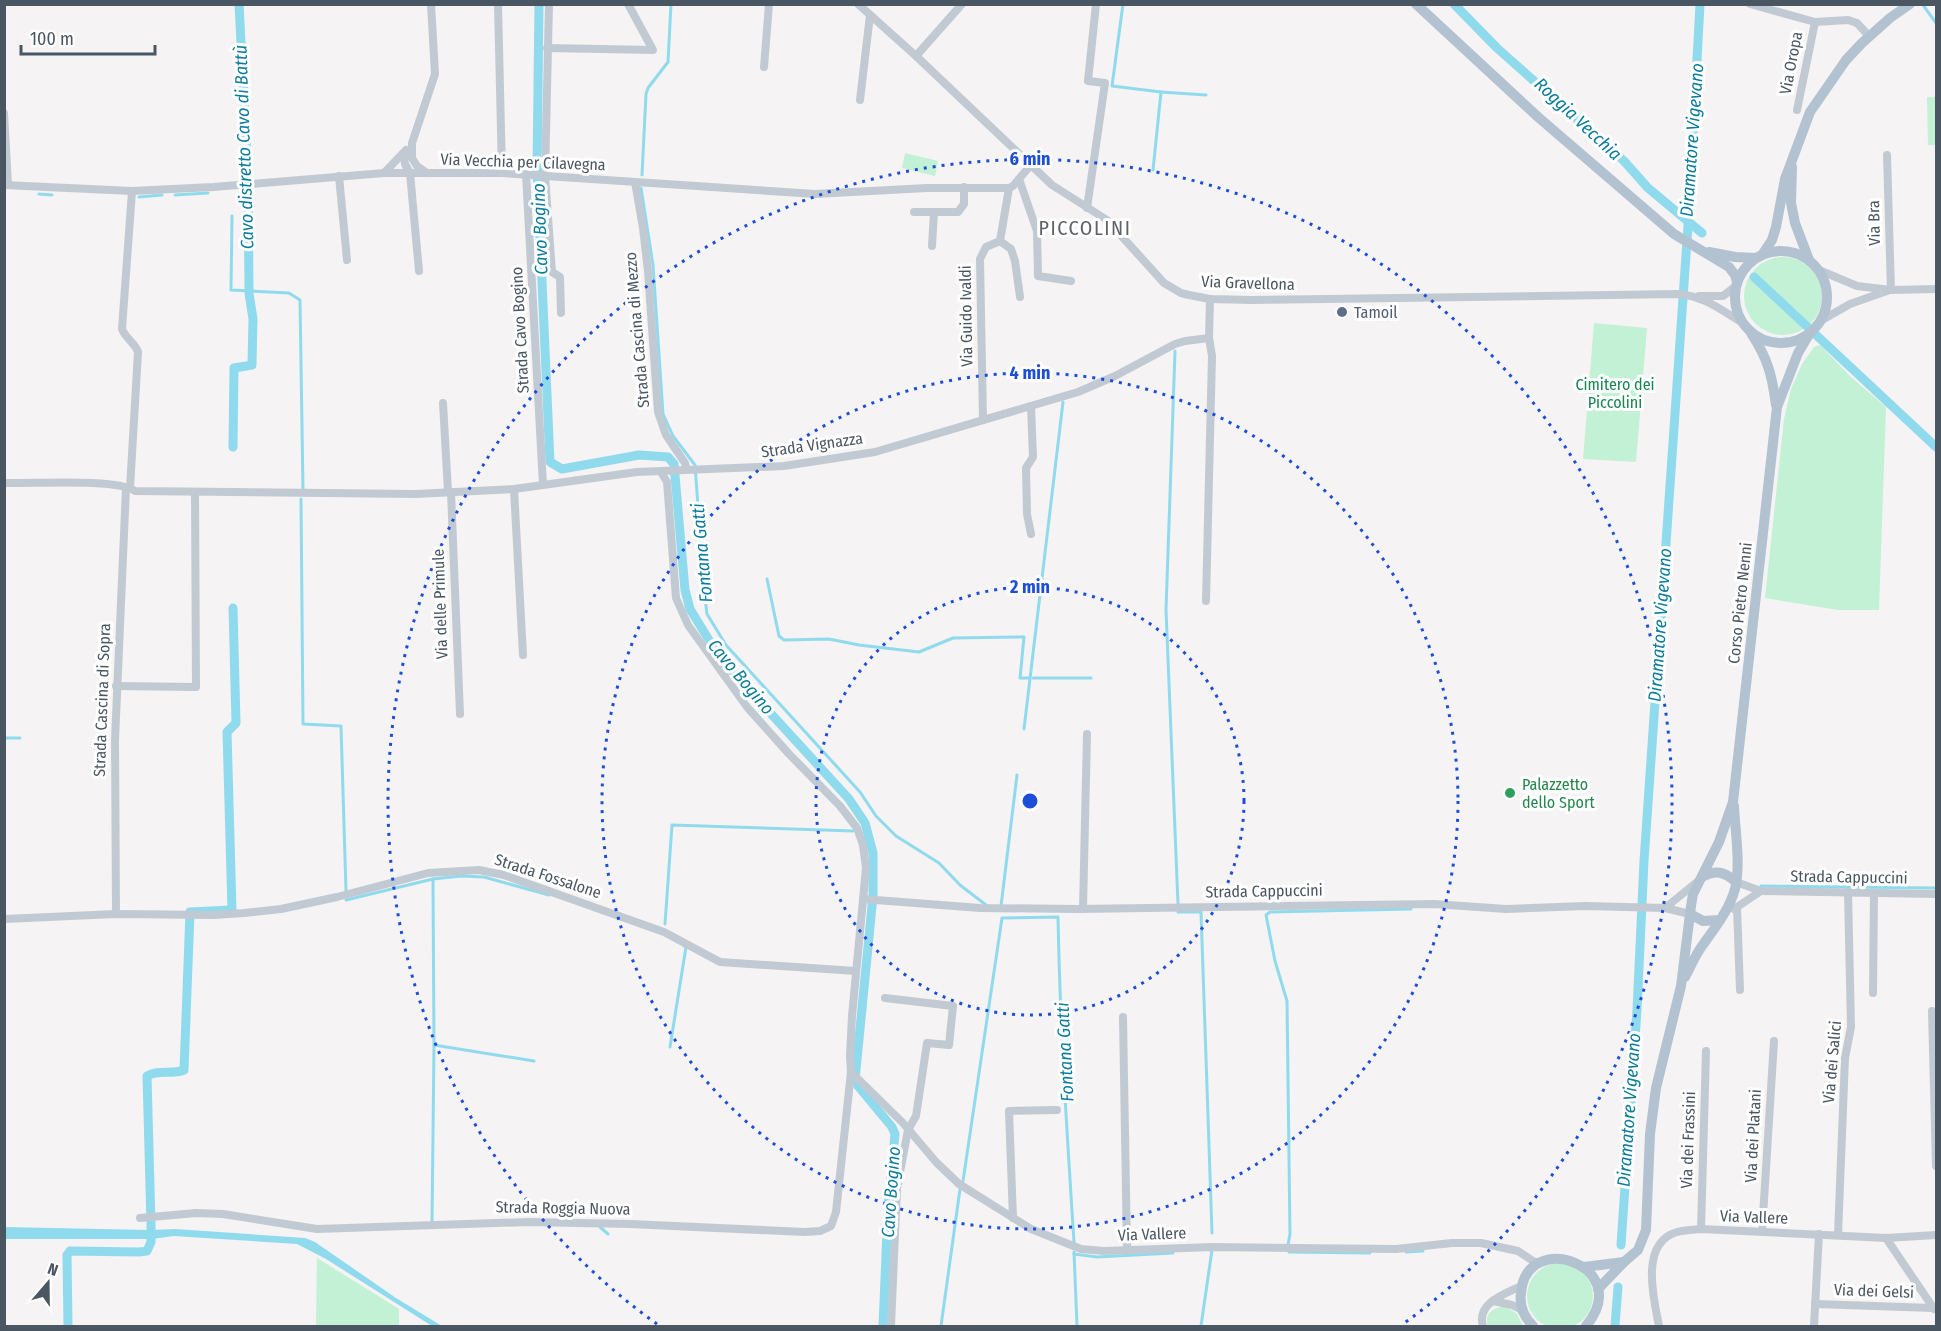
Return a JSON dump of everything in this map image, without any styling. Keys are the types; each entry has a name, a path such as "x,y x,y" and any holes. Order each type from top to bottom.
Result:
{"main road":[{"path":"1416,4 1538,117 1674,234 1702,251 1729,267 1735,275 1736,305 1745,325 1766,340 1789,343 1815,328 1826,310 1827,289 1819,270 1809,260 1798,254 1774,251 1759,256 1735,257 1702,251"},
{"path":"1737,284 1748,265 1772,240 1785,179 1810,112 1846,60 1869,36 1910,4"},
{"path":"1793,159 1791,203 1795,223 1809,260"},
{"name":"Corso Pietro Nenni","path":"1745,325 1761,350 1771,373 1777,407"},
{"name":"Corso Pietro Nenni","path":"1681,986 1698,952 1731,902 1736,882 1733,802 1777,407 1798,353 1815,328"},
{"name":"Corso Pietro Nenni","path":"1598,1289 1638,1250 1646,1230 1650,1134 1656,1088 1681,986 1694,894 1719,842 1733,802"},
{"path":"1702,877 1716,872 1723,873 1736,882"},
{"path":"1690,914 1703,921 1720,920"},
{"path":"1531,1325 1522,1310 1521,1286 1527,1275 1540,1263 1563,1258 1584,1267 1593,1277 1598,1289 1599,1302 1595,1314 1586,1326"},
{"path":"1584,1267 1624,1262"},
{"path":"1595,1314 1600,1326"}],"street":[{"path":"428,173 417,166 412,158 412,143 435,74 431,4"},
{"path":"498,4 502,173"},
{"path":"549,4 545,176 552,272 560,277 561,313"},
{"path":"547,48 653,50 628,4"},
{"path":"764,67 770,4"},
{"name":"Via Gravellona","path":"858,4 916,56 1030,166 1052,185 1107,220 1164,283 1181,293 1210,299 1393,299 1678,294 1692,295 1711,303 1745,325"},
{"path":"916,56 962,4"},
{"path":"1087,208 1105,83 1088,81 1096,4"},
{"name":"Via Oropa","path":"1750,4 1815,22 1848,20 1857,23 1869,36"},
{"path":"860,100 870,15"},
{"name":"Via Oropa","path":"1797,110 1815,22"},
{"path":"4,113 6,185"},
{"path":"384,173 412,143"},
{"path":"404,153 405,164 410,173 418,271"},
{"name":"Via Bra","path":"1887,155 1891,290"},
{"path":"1020,297 1016,261 1011,249 1000,241 1009,188 1030,166"},
{"name":"Via Vecchia per Cilavegna","path":"6,185 132,191 384,173 502,173 815,194 964,187 1009,188"},
{"name":"Strada Cavo Bogino","path":"527,174 543,485"},
{"path":"339,176 347,260"},
{"path":"1019,179 1037,231 1038,276 1071,281"},
{"name":"Strada Cascina di Mezzo","path":"635,182 644,228 658,412 666,435 685,463 681,471 667,482 676,598 688,625 747,706 789,754 840,806 856,828 863,845 866,868 851,1026 852,1072"},
{"path":"914,212 958,212 964,204 964,187"},
{"name":"Strada Cascina di Sopra","path":"116,914 116,686 138,352 136,346 125,337 122,329 132,191"},
{"path":"932,246 934,212"},
{"name":"Via Guido Ivaldi","path":"982,420 980,259 986,247 1000,241"},
{"path":"1819,270 1857,286 1891,290 1936,289"},
{"path":"1692,295 1724,296 1737,284"},
{"path":"1815,328 1850,304 1891,290"},
{"path":"1206,601 1212,356 1209,338 1210,299"},
{"name":"Strada Vignazza","path":"4,483 100,483 135,491 449,492 514,489 637,472 784,466 876,452 1078,392 1115,376 1175,344 1209,338"},
{"name":"Via delle Primule","path":"443,403 460,714"},
{"path":"1031,406 1033,457 1026,468 1027,514 1031,534"},
{"path":"514,489 523,655"},
{"path":"116,686 196,687 195,492"},
{"path":"1083,909 1087,734"},
{"name":"Strada Fossalone","path":"4,919 116,914 214,915 281,909 428,873 478,870 504,875 664,932 720,962 856,971"},
{"path":"1665,908 1702,877"},
{"path":"1736,882 1761,891"},
{"path":"1720,920 1761,891"},
{"name":"Strada Cappuccini","path":"1761,891 1936,894"},
{"name":"Via dei Salici","path":"1838,1235 1845,1058 1851,1027 1848,891"},
{"path":"1873,993 1874,892"},
{"name":"Strada Cappuccini","path":"863,899 980,908 1083,909 1434,904 1506,909 1585,906 1665,908 1690,914"},
{"path":"1737,907 1740,990"},
{"path":"885,998 953,1006 949,1045 927,1043 916,1116 908,1130 897,1188 891,1326"},
{"path":"1932,1011 1936,1166"},
{"path":"1123,1017 1127,1250"},
{"name":"Via dei Platani","path":"1762,1232 1774,1041"},
{"name":"Via dei Frassini","path":"1701,1229 1706,1051"},
{"name":"Via Vallere","path":"852,1072 903,1123 958,1184 1031,1229 1081,1249 1104,1251 1212,1247 1396,1249 1452,1243 1481,1243 1518,1251 1540,1263"},
{"name":"Strada Roggia Nuova","path":"147,1218 196,1213 224,1214 317,1229 528,1222 805,1232 826,1229 831,1226 836,1212 852,1072"},
{"path":"1013,1218 1010,1111 1057,1110"},
{"name":"Via Vallere","path":"1659,1326 1652,1286 1652,1268 1658,1246 1666,1237 1677,1232 1701,1229 1886,1238 1936,1235"},
{"path":"1814,1326 1819,1234"},
{"path":"1886,1238 1935,1310"},
{"path":"1518,1251 1524,1260 1527,1275"},
{"path":"1483,1326 1482,1313 1492,1301 1521,1286"},
{"path":"1492,1301 1512,1305 1522,1310"},
{"name":"Via dei Gelsi","path":"1815,1304 1935,1310"}],"green space":[{"path":"1927,97 1936,97 1936,145 1928,145"},
{"path":"905,153 938,161 935,176 902,168"},
{"path":"1775,257 1791,257 1805,263 1816,274 1822,288 1822,304 1816,318 1805,329 1791,335 1775,335 1761,329 1750,318 1744,304 1744,288 1750,274 1761,263"},
{"name":"Cimitero dei Piccolini","path":"1594,323 1647,328 1636,462 1583,459"},
{"path":"1820,345 1851,377 1886,407 1879,610 1838,610 1765,598 1784,419 1791,389 1802,364 1814,347"},
{"path":"317,1258 399,1309 399,1326 316,1326"},
{"path":"1560,1263 1573,1266 1583,1273 1590,1283 1593,1296 1590,1309 1583,1319 1573,1326 1560,1329 1547,1326 1537,1319 1530,1309 1527,1296 1530,1283 1537,1273 1547,1266"},
{"path":"1505,1306 1517,1314 1523,1326 1488,1326 1488,1314"}],"water":[{"path":"5,1227 150,1230 150,1239 5,1239"},
{"path":"175,1229 305,1238 315,1242 396,1298 442,1326 432,1326 326,1259 297,1244 174,1236 152,1239 152,1230"}],"waterway":[{"name":"Cavo distretto Cavo di Battù","path":"239,4 248,179 249,289"},
{"name":"Cavo Bogino","path":"539,4 537,169 550,462 562,469 639,455 668,457 674,464 685,590 690,609 720,658 849,799 865,823 873,853 873,896 855,1080 895,1134 888,1207 883,1326"},
{"name":"Fontana Gatti","path":"642,175 646,94 668,62 671,4"},
{"path":"1123,4 1112,86 1161,92 1153,170"},
{"name":"Roggia Vecchia","path":"1454,4 1497,48 1624,161 1648,188 1702,233"},
{"name":"Diramatore Vigevano","path":"1621,1245 1637,1010 1644,861 1688,226 1700,4"},
{"name":"Cavo distretto Cavo di Battù","path":"1923,5 1936,23"},
{"path":"1161,92 1206,95"},
{"name":"Fontana Gatti","path":"641,188 653,265 663,414 673,436 695,465 707,614 726,645 860,792 876,816 896,836 939,863 960,885 986,905"},
{"name":"Cavo distretto Cavo di Battù","path":"175,195 208,193"},
{"name":"Cavo distretto Cavo di Battù","path":"39,194 52,195"},
{"name":"Cavo distretto Cavo di Battù","path":"139,197 162,195"},
{"name":"Cavo distretto Cavo di Battù","path":"232,216 231,290 289,293 300,300 303,490"},
{"name":"Roggia Vecchia","path":"1754,277 1936,447"},
{"name":"Cavo distretto Cavo di Battù","path":"233,447 234,368 252,365 253,319 249,293"},
{"path":"1175,351 1166,610 1178,904"},
{"path":"1024,729 1063,402"},
{"name":"Cavo distretto Cavo di Battù","path":"301,499 303,724 341,726 346,891"},
{"path":"767,579 779,636 784,640 829,639 919,652 953,638 1024,637 1020,678 1028,678"},
{"name":"Cavo distretto Cavo di Battù","path":"68,1326 67,1255 70,1251 139,1252 147,1251 151,1242 147,1076 184,1070 190,912 232,910 227,732 236,723 233,608"},
{"path":"1033,678 1091,678"},
{"name":"Cavo distretto Cavo di Battù","path":"4,738 20,738"},
{"path":"1001,906 1017,775"},
{"name":"Cavo distretto Cavo di Battù","path":"665,924 672,825 853,831"},
{"name":"Cavo distretto Cavo di Battù","path":"433,879 461,876 484,877 549,895"},
{"name":"Cavo distretto Cavo di Battù","path":"346,900 433,879 434,1045 534,1061"},
{"name":"Cavo distretto Cavo di Battù","path":"1761,886 1936,888"},
{"path":"1288,1245 1290,1234 1287,1001 1275,961 1266,915 1270,912 1411,909"},
{"path":"1178,912 1201,912 1212,1233"},
{"name":"Fontana Gatti","path":"963,1181 1002,918 1058,917 1062,1039 1074,1242"},
{"path":"670,1047 686,947 684,946"},
{"name":"Cavo distretto Cavo di Battù","path":"432,1223 434,1045"},
{"path":"941,1326 960,1189"},
{"name":"Cavo distretto Cavo di Battù","path":"600,1227 608,1234"},
{"path":"1201,1326 1212,1250 1210,1250"},
{"path":"1406,1252 1423,1251"},
{"name":"Fontana Gatti","path":"1074,1252 1077,1326"},
{"path":"1289,1252 1370,1253"},
{"path":"1074,1254 1097,1257 1173,1253"},
{"name":"Diramatore Vigevano","path":"1615,1326 1618,1287"}],"place":[{"name":"Tamoil","path":"1342,312"},
{"name":"Palazzetto dello Sport","path":"1510,793"}],"district":[{"name":"PICCOLINI","path":"1085,228"}]}
